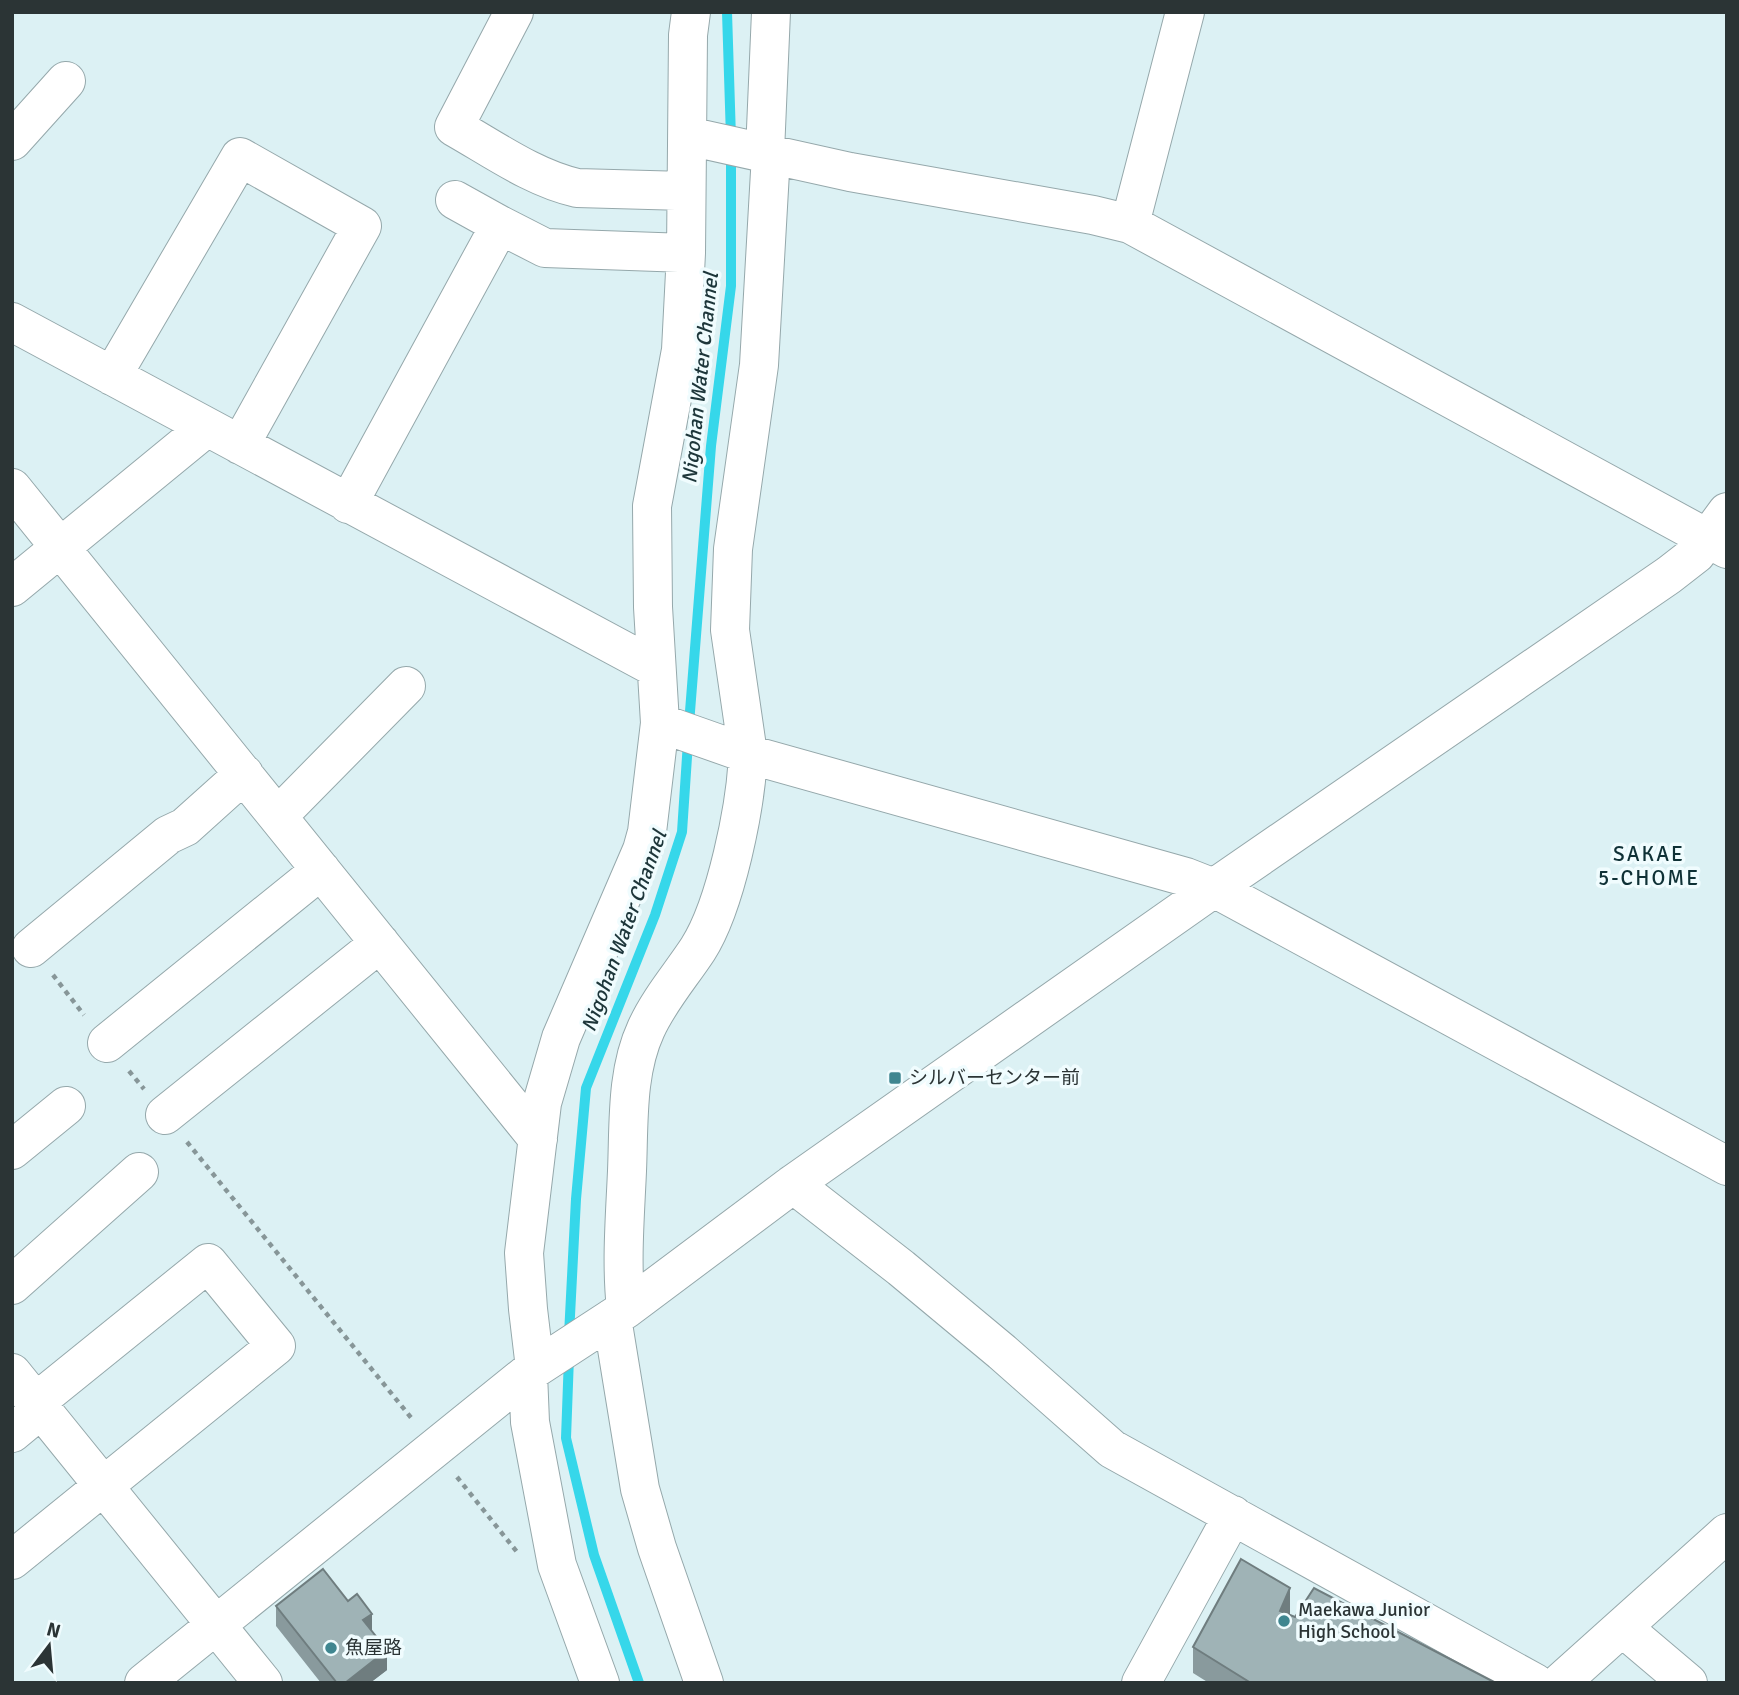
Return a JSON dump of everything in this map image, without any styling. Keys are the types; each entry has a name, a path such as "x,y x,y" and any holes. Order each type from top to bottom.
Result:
{"street":[{"path":"514,12 454,127 560,184 577,188 685,191"},
{"path":"600,1683 557,1565 530,1422 538,1366 528,1309 524,1253 542,1103 561,1038 644,841 660,723 652,506 681,350 686,253 688,35 691,12"},
{"path":"704,1683 657,1548 640,1489 613,1317 622,1274 632,1075 646,1029 684,966 699,947 716,909 729,872 747,771 748,754 730,630 733,549 759,365 771,12"},
{"path":"1130,224 1185,12"},
{"path":"12,141 66,81"},
{"path":"144,1683 538,1366 613,1317 793,1184 1214,888 1669,575 1721,533 1130,224 850,172 688,136"},
{"path":"112,376 240,157 362,226 240,445"},
{"path":"455,200 545,248 686,253"},
{"path":"348,503 500,225"},
{"path":"12,322 656,668"},
{"path":"12,587 207,427"},
{"path":"12,488 538,1139"},
{"path":"278,817 406,686"},
{"path":"660,723 748,754 1186,877 1214,888 1727,1166"},
{"path":"31,948 169,835 185,827 244,774"},
{"path":"107,1043 321,870"},
{"path":"165,1115 380,943"},
{"path":"12,1150 66,1106"},
{"path":"12,1285 139,1172"},
{"path":"793,1184 931,1293 1112,1448 1535,1683"},
{"path":"12,1433 39,1406 208,1263 276,1346 12,1560"},
{"path":"12,1373 263,1683"},
{"path":"1141,1683 1233,1515"},
{"path":"1560,1683 1727,1533"},
{"path":"1623,1628 1688,1683"}],"path":[{"path":"31,948 417,1426"},
{"path":"451,1469 519,1554"}],"building":[{"name":"Maekawa Junior High School","path":"1241,1559 1290,1588 1280,1611 1295,1617 1314,1588 1496,1683 1251,1683 1193,1647"},
{"path":"323,1569 348,1601 357,1594 372,1614 363,1620 387,1650 345,1683 337,1683 276,1606"}],"waterway":[{"name":"Nigohan Water Channel","path":"727,12 731,138"},
{"name":"Nigohan Water Channel","path":"689,724 711,446 731,286 731,153"},
{"name":"Nigohan Water Channel","path":"569,1335 576,1199 586,1088 655,915 682,832 688,742"},
{"name":"Nigohan Water Channel","path":"569,1357 566,1438 594,1555 639,1683"}],"place":[{"name":"シルバーセンター前","path":"895,1078"},
{"name":"Maekawa Junior High School","path":"1284,1621"},
{"name":"魚屋路","path":"331,1648"}],"district":[{"name":"SAKAE 5-CHOME","path":"1649,866"}]}
